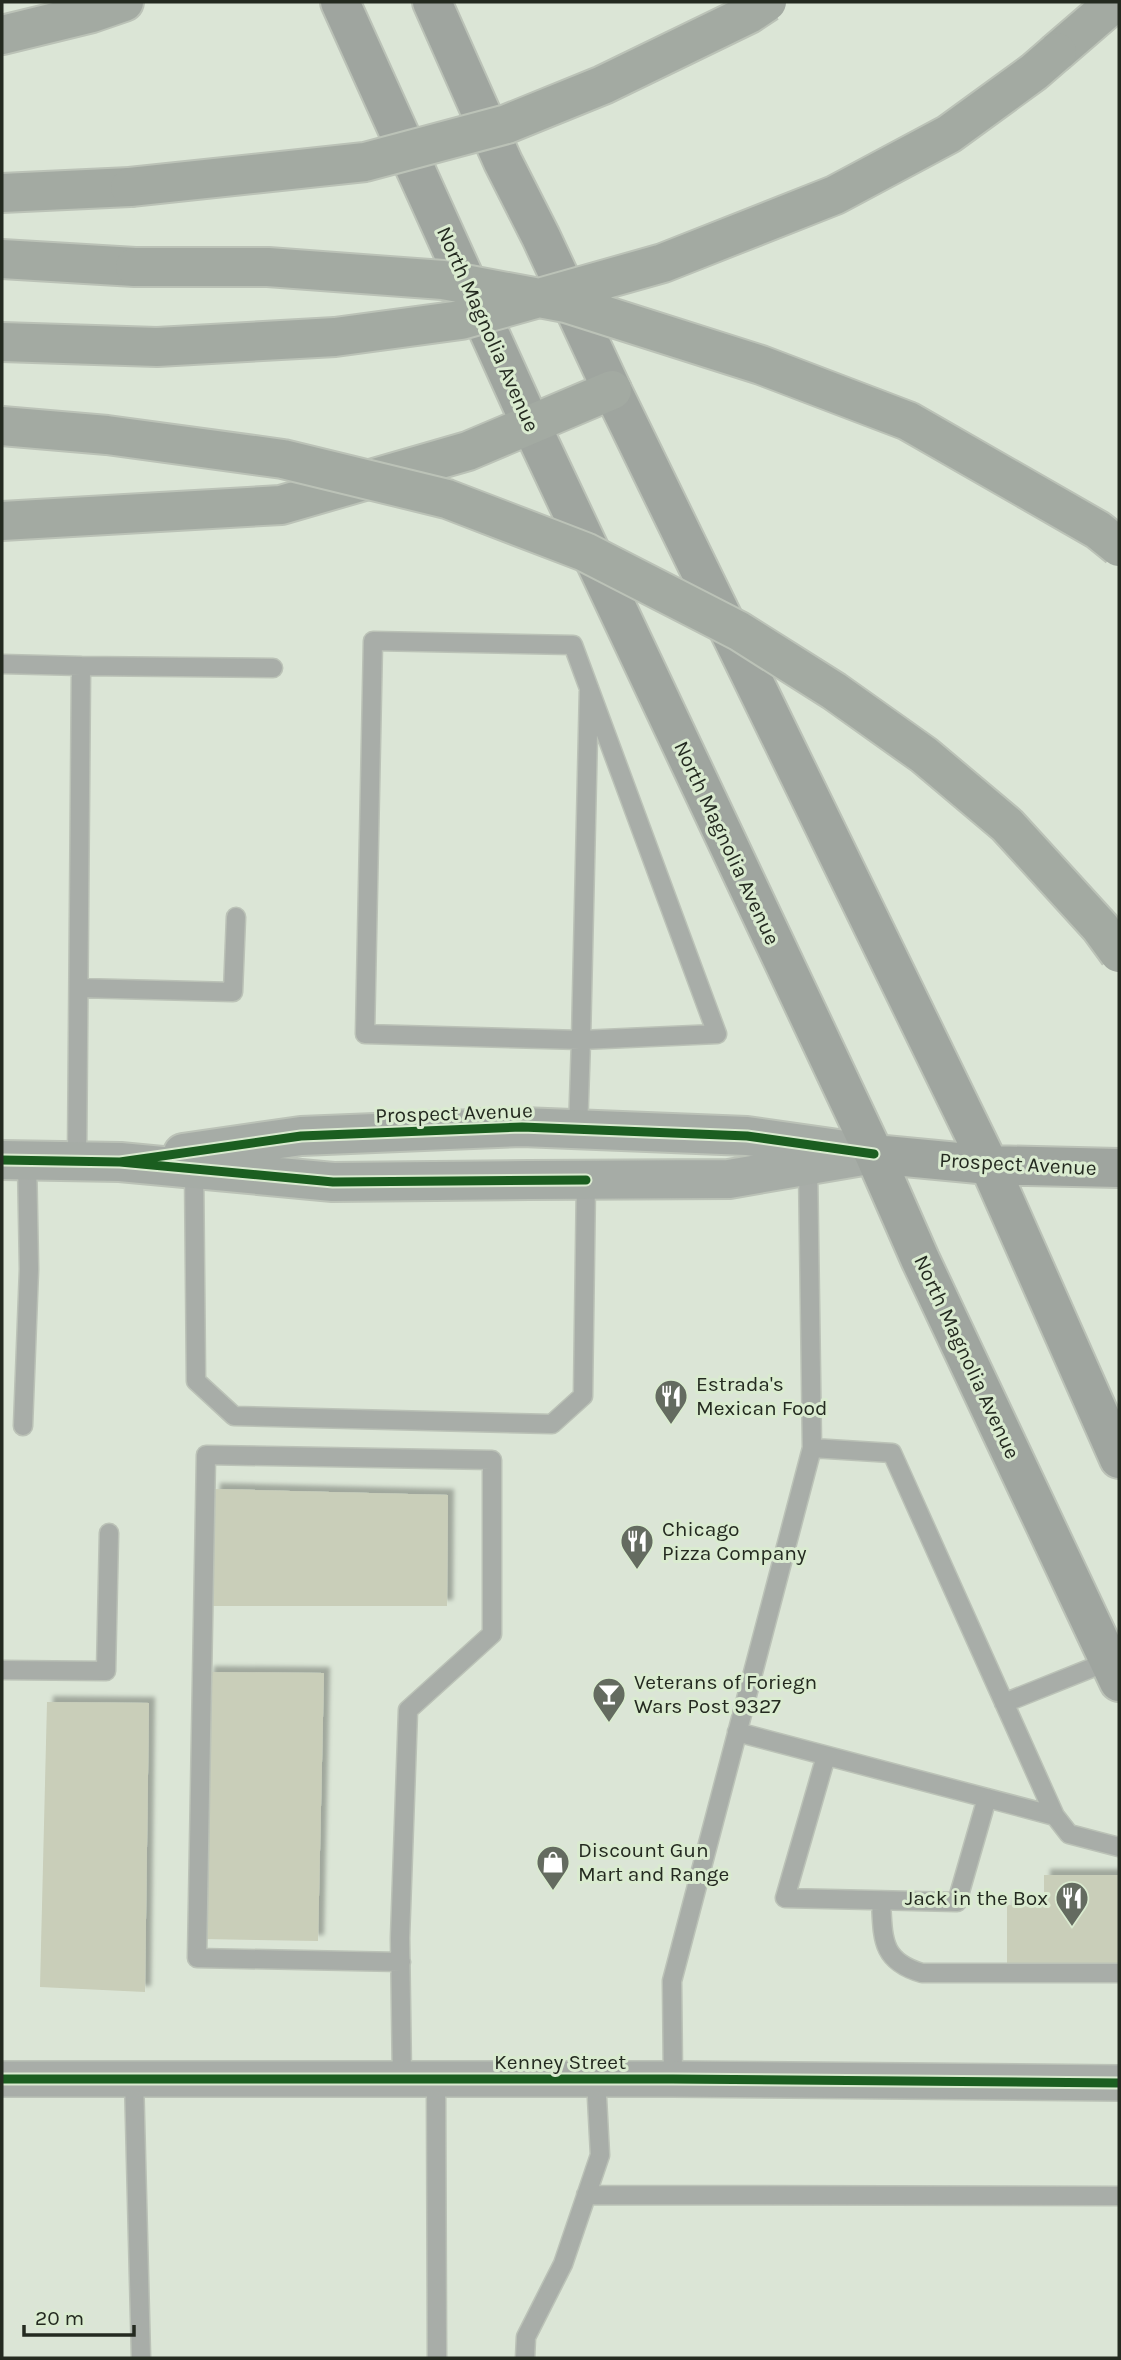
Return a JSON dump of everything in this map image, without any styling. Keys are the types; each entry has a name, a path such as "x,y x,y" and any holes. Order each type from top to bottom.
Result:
{"highway":[{"path":"2,35 92,13 124,2"},
{"path":"2,193 130,187 365,162 507,124 603,85 748,14 767,2"},
{"path":"2,342 157,347 335,337 461,320 663,263 835,195 949,134 1034,72 1115,2"},
{"path":"2,259 135,267 268,267 443,280 566,303 761,365 908,421 1098,530 1119,547"},
{"path":"2,522 281,505 468,451 612,390"},
{"path":"2,426 107,435 283,459 447,499 585,552 739,631 834,691 924,755 1007,825 1100,927 1119,953"}],"main road":[{"name":"North Magnolia Avenue","path":"340,2 530,423 1114,1672"},
{"path":"432,2 503,162 612,390 989,1165 1119,1459"},
{"name":"Prospect Avenue","path":"194,1160 301,1136 522,1128 747,1136 874,1154 989,1165 1119,1168"},
{"name":"Prospect Avenue","path":"14,1160 194,1160 333,1182 729,1179 874,1154"}],"street":[{"name":"Kenney Street","path":"2,2079 673,2079 1119,2083"}],"lane":[{"path":"373,641 573,645 717,1034 581,1040 365,1034 373,641"},
{"path":"2,664 273,668"},
{"path":"77,1161 81,666"},
{"path":"578,1130 589,688"},
{"path":"79,988 233,992 236,917"},
{"path":"14,1160 29,1269 23,1426"},
{"path":"194,1160 196,1381 234,1416 552,1424 583,1396 586,1180"},
{"path":"673,2079 672,1981 812,1448 808,1165"},
{"path":"812,1448 892,1453 1055,1816 1069,1834 1119,1847"},
{"path":"401,1962 197,1958 206,1455 492,1460 492,1634 408,1710 401,1962 419,2079 437,2358"},
{"path":"2,1670 106,1671 109,1533"},
{"path":"1004,1703 1114,1672"},
{"path":"737,1732 1055,1816"},
{"path":"825,1756 785,1898 957,1902 987,1798"},
{"path":"881,1901 885,1944 892,1958 906,1969 922,1973 1119,1973"},
{"path":"134,2079 141,2358"},
{"path":"526,2358 526,2337 563,2264 600,2155 596,2079"},
{"path":"586,2195 1119,2196"}],"building":[{"path":"214,1489 448,1495 447,1606 211,1606"},
{"path":"208,1672 324,1673 318,1941 202,1939"},
{"path":"47,1702 149,1703 145,1992 40,1987"},
{"path":"1044,1875 1119,1875 1119,1967 1007,1967 1007,1905 1044,1905"}],"cycle path":[{"path":"120,1162 301,1136 522,1127 747,1136 874,1154"},
{"path":"2,1160 120,1162 333,1182 586,1180"},
{"path":"2,2079 673,2079 1119,2083"}],"place":[{"name":"Estrada's Mexican Food","path":"671,1426"},
{"name":"Chicago Pizza Company","path":"637,1571"},
{"name":"Veterans of Foriegn Wars Post 9327","path":"609,1724"},
{"name":"Discount Gun Mart and Range","path":"553,1892"},
{"name":"Jack in the Box","path":"1072,1928"}]}
